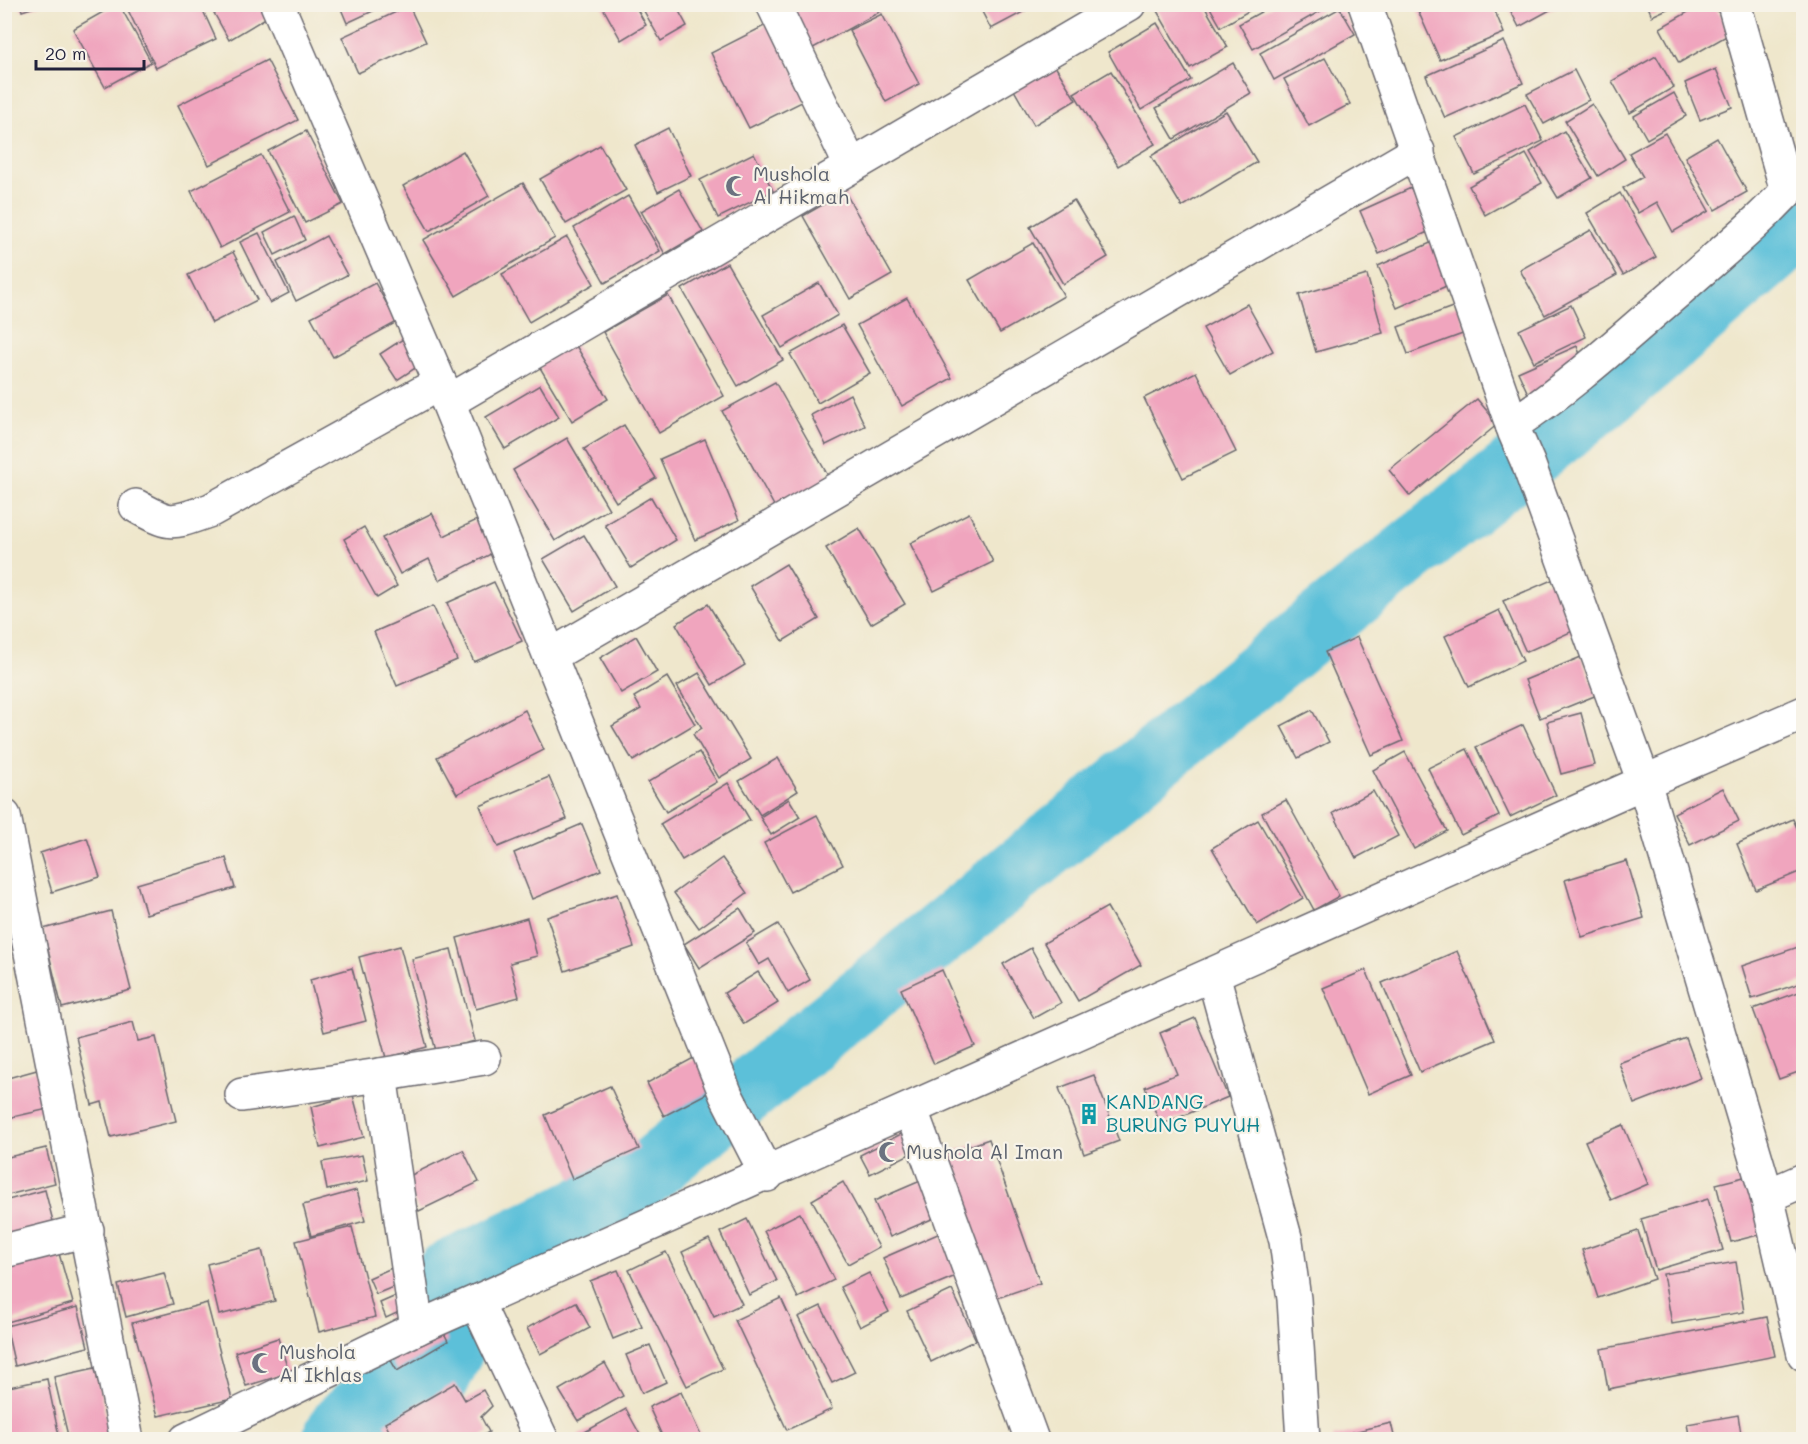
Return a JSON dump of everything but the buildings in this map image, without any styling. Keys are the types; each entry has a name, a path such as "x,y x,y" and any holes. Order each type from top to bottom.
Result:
{"street":[{"path":"277,4 444,392 726,1095 767,1175"},
{"path":"773,4 851,166"},
{"path":"136,506 163,522 175,521 211,510 444,392 851,166 1129,4"},
{"path":"1365,4 1514,429 1644,782 1767,1196 1803,1354"},
{"path":"1514,429 1565,389 1795,182 1734,4"},
{"path":"550,656 1418,151"},
{"path":"186,1440 423,1326 1803,713"},
{"path":"4,816 87,1230 126,1440"},
{"path":"1213,974 1286,1241 1294,1299 1303,1440"},
{"path":"242,1095 484,1058"},
{"path":"380,1075 423,1326"},
{"path":"911,1110 1032,1440"},
{"path":"1767,1196 1803,1180"},
{"path":"4,1251 87,1230"},
{"path":"471,1305 542,1440"}],"waterway":[{"path":"334,1440 341,1426 364,1406 393,1393 438,1379 459,1335 447,1273 635,1183 1322,622 1638,370 1804,224"}],"place":[{"name":"Mushola Al Hikmah","path":"736,186"},
{"name":"KANDANG BURUNG PUYUH","path":"1089,1114"},
{"name":"Mushola Al Iman","path":"889,1152"},
{"name":"Mushola Al Ikhlas","path":"262,1363"}]}
